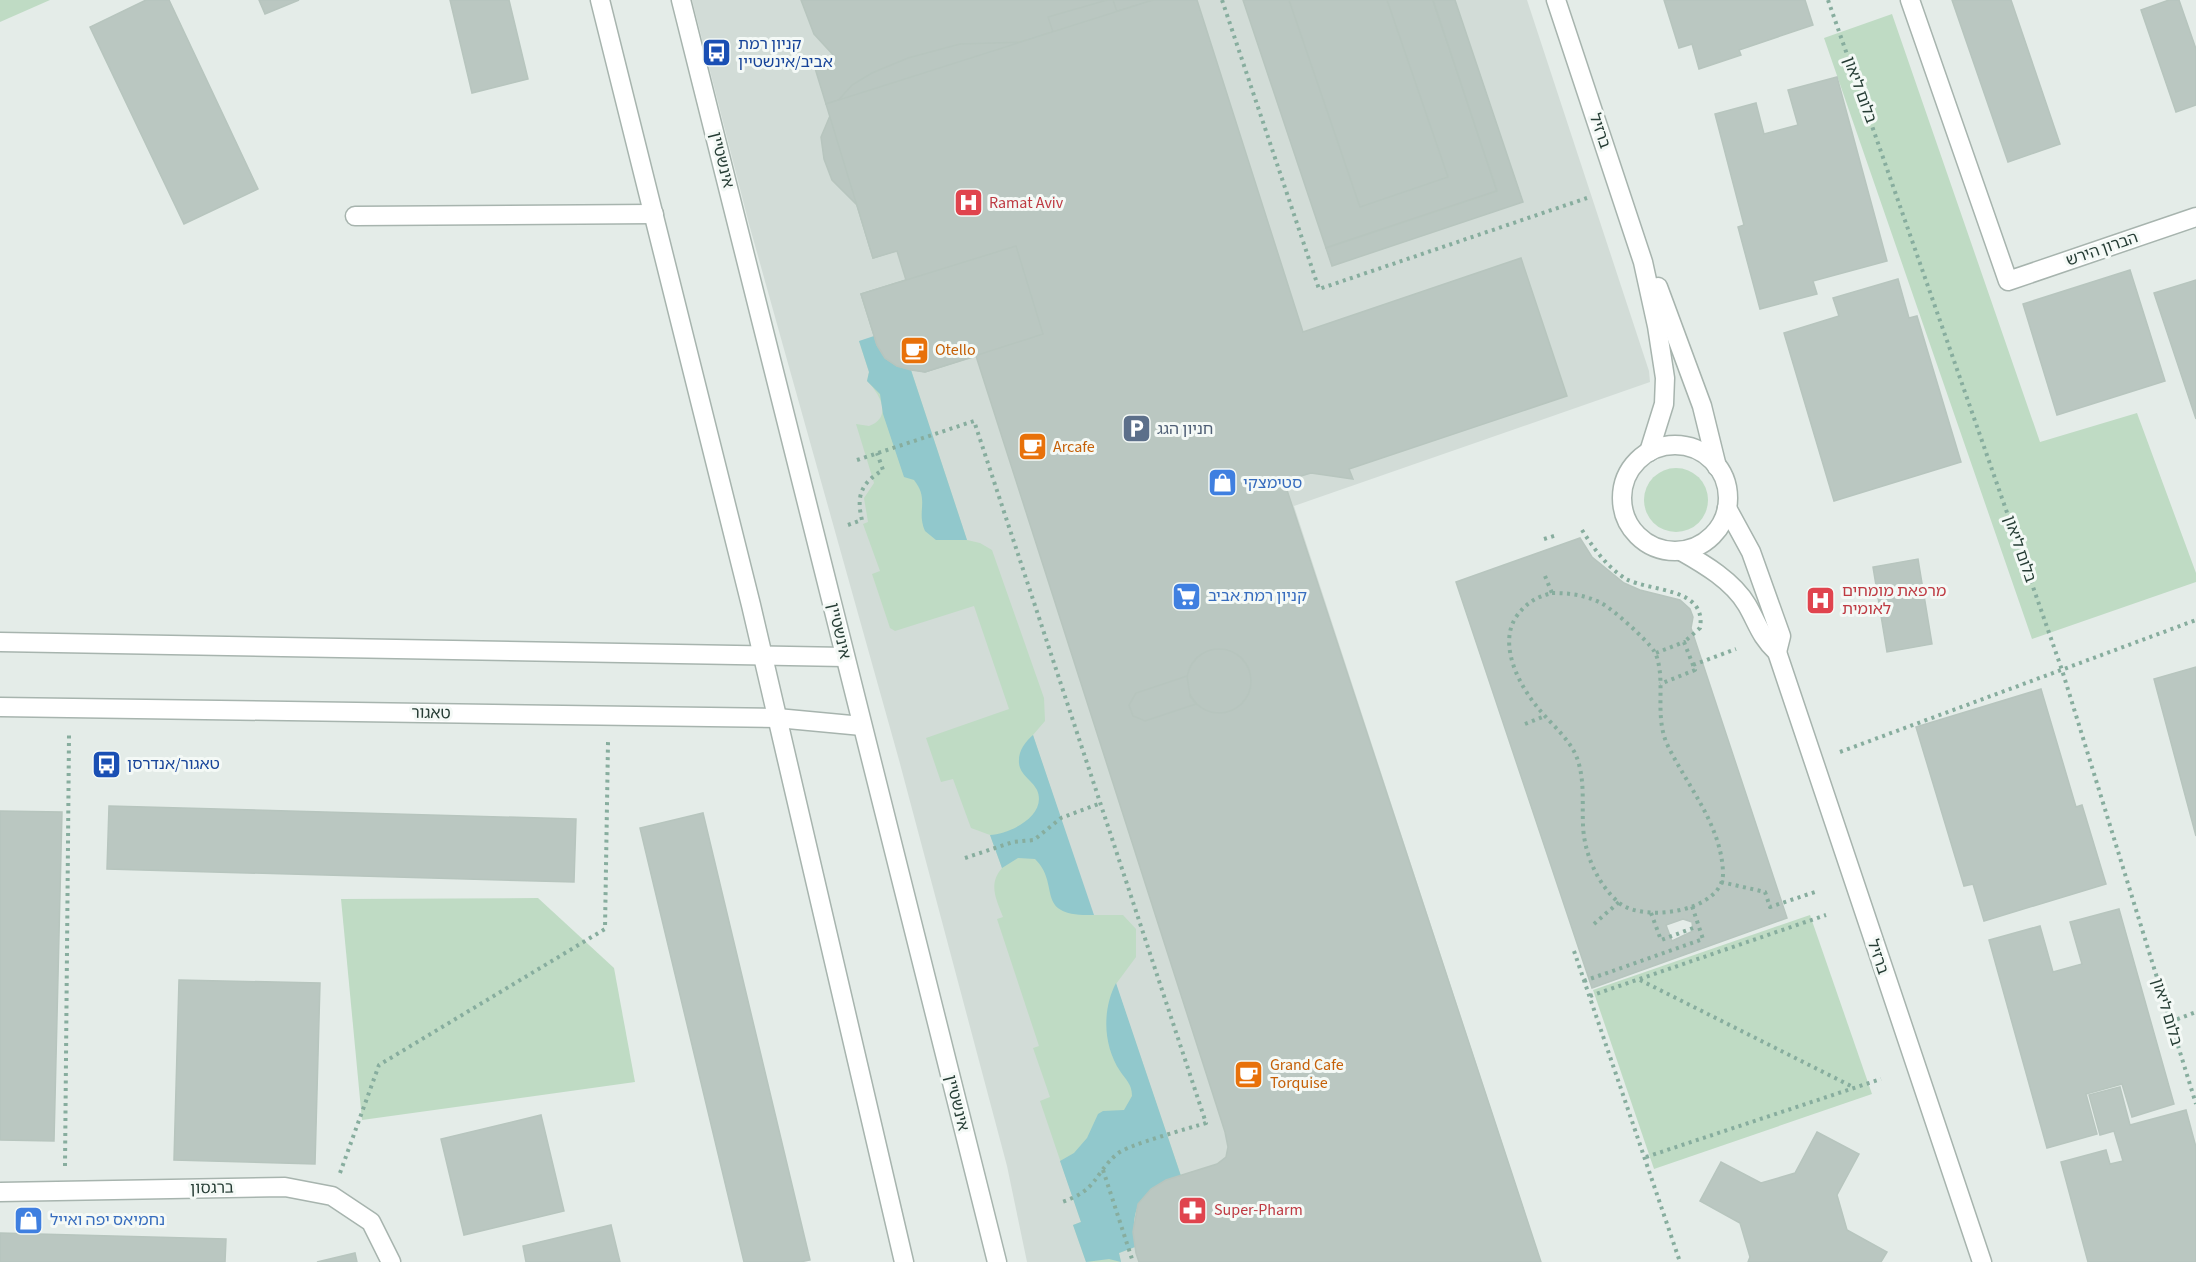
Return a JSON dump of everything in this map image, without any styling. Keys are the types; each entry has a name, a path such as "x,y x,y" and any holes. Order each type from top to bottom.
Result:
{"street":[{"path":"600,0 777,718 904,1262"},
{"name":"אינשטיין","path":"681,0 997,1262"},
{"name":"ברזיל","path":"1556,0 1643,262 1665,378 1664,404 1649,452"},
{"name":"הברון הירש","path":"1910,0 2008,281 2196,217"},
{"path":"356,216 654,214"},
{"name":"ברזיל","path":"1643,262 1660,290 1702,406 1717,467"},
{"path":"1678,445 1694,448 1707,456 1717,467 1724,479 1727,508 1722,523 1711,537 1698,546 1681,551 1664,550 1648,545 1635,534 1626,519 1622,502 1623,485 1630,469 1649,452 1663,446 1678,445"},
{"name":"ברזיל","path":"1727,508 1751,552 1781,636 1777,652"},
{"name":"ברזיל","path":"1681,551 1710,568 1746,603 1762,639 1777,652 1982,1262"},
{"path":"0,642 845,657"},
{"name":"טאגור","path":"0,707 777,718 862,726"},
{"name":"ברגסון","path":"0,1192 285,1187 332,1196 371,1222 391,1262"}],"path":[{"path":"1222,0 1319,288 1587,198"},
{"name":"בלום ליאון","path":"1828,0 2062,670 2196,1104"},
{"path":"857,460 974,421 1206,1123 1119,1152 1092,1187 1062,1202"},
{"path":"848,525 862,520 858,502 860,491 868,481 883,470 877,453"},
{"path":"1582,530 1602,558 1618,573 1644,586 1684,596 1695,603 1701,617 1700,628 1684,642 1656,653"},
{"path":"1544,539 1557,535"},
{"path":"1545,576 1552,593"},
{"path":"1552,593 1571,593 1602,604 1648,643 1656,653 1660,684 1661,727 1667,744 1700,799 1711,825 1723,868 1721,882 1709,896 1692,906 1672,913 1636,911 1619,902 1591,862 1586,845 1582,783 1577,757 1536,706 1516,670 1508,639 1511,625 1522,610 1541,596 1552,593"},
{"path":"1812,761 2196,620"},
{"path":"1660,684 1695,670 1684,642"},
{"path":"1693,665 1736,649"},
{"path":"65,1190 69,708"},
{"path":"332,1196 379,1065 605,929 609,716"},
{"path":"1525,724 1545,716"},
{"path":"965,858 995,848 1034,840 1060,818 1101,803"},
{"path":"1721,882 1765,892 1770,907 1818,891"},
{"path":"1594,924 1619,902"},
{"path":"1584,981 1703,939 1692,906"},
{"path":"1651,913 1661,940 1693,928"},
{"path":"1590,996 1826,915"},
{"path":"1574,951 1680,1262"},
{"path":"1639,979 1853,1088"},
{"path":"2170,1022 2196,1012"},
{"path":"1646,1157 1881,1079"},
{"path":"1103,1170 1133,1262"}],"shaded area":[{"path":"692,0 1527,0 1649,371 1650,382 1294,506 1541,1262 1027,1262 1007,1166 899,760 749,224"}],"green space":[{"path":"0,0 50,0 0,22"},
{"path":"1892,14 2040,442 2137,413 2196,573 2196,582 2032,639 1824,38"},
{"path":"859,341 897,366 911,370 967,540 980,543 992,550 1044,698 1045,721 1033,735 1093,915 1123,915 1136,929 1136,957 1116,984 1181,1176 1156,1188 1141,1201 1134,1219 1135,1247 1119,1253 1121,1262 1086,1262 1073,1225 1081,1222 1040,1101 1050,1097 1033,1048 1039,1046 997,919 1003,917 994,886 1002,868 990,835 971,828 953,779 941,782 926,738 1009,709 974,606 895,631 890,628 872,574 880,571 863,524 868,522 864,498 874,483 856,424 869,426 876,422 881,417 882,405 876,392 867,381 869,372"},
{"path":"1676,468 1694,474 1702,482 1708,500 1702,518 1694,526 1676,532 1658,526 1650,518 1644,500 1650,482 1658,474"},
{"path":"538,898 614,968 635,1082 362,1120 341,899"},
{"path":"1810,915 1872,1094 1654,1169 1593,990"}],"water":[{"path":"874,336 888,358 911,370 967,540 936,540 925,531 919,487 914,480 904,477 883,414 880,394 867,381 869,372 859,341"},
{"path":"1033,735 1094,915 1062,911 1055,905 1043,869 1035,859 1018,858 1002,868 990,835 1017,827 1032,815 1037,807 1039,799 1037,790 1022,771 1019,763 1023,747"},
{"path":"1116,983 1181,1176 1156,1188 1141,1201 1134,1219 1135,1247 1119,1253 1121,1262 1109,1259 1086,1262 1073,1225 1081,1222 1060,1161 1074,1153 1087,1138 1098,1114 1103,1111 1124,1110 1132,1096 1130,1085 1114,1061 1106,1027 1108,1004"}],"building":[{"path":"146,0 169,0 258,189 184,224 90,27"},
{"path":"259,0 299,0 265,14"},
{"path":"450,0 509,0 528,79 472,93"},
{"path":"801,0 1153,0 826,104 814,65 836,58 814,34"},
{"path":"1113,0 1169,164 873,258 857,205 832,180 824,159 821,137 835,104 852,85 872,73 908,58 960,44 1024,42 1054,35 1048,17","holes":["1053,59 1076,128 919,177 889,148 880,150 878,136 896,112"]},
{"name":"קניון רמת אביב","path":"1153,0 1197,0 1303,332 1521,258 1567,396 1349,469 1353,479 1311,473 1284,481 1541,1262 1139,1262 1136,1253 1133,1232 1138,1204 1151,1189 1166,1180 1217,1164 1226,1157 1228,1147 1225,1132 976,356 925,372 897,366 885,358 877,345 861,294 906,280 897,251 873,258 826,104"},
{"path":"1243,0 1433,0 1497,191 1326,248"},
{"path":"1289,0 1387,0 1448,177 1360,207"},
{"path":"1433,0 1455,0 1523,202 1332,266 1326,248 1497,191"},
{"path":"1664,0 1805,0 1813,25 1739,50 1741,55 1699,69 1692,44 1679,48"},
{"path":"1952,0 2011,0 2060,144 2008,162"},
{"path":"2169,0 2179,0 2196,49 2196,105 2176,112 2141,10"},
{"path":"1837,77 1887,261 1813,281 1817,294 1760,309 1738,227 1744,225 1715,114 1756,103 1764,134 1798,125 1788,90"},
{"path":"1016,246 1043,334 925,372 897,366 885,358 877,345 861,294"},
{"path":"2130,270 2165,381 2057,415 2023,304"},
{"path":"1898,279 1909,318 1917,316 1961,462 1834,501 1784,333 1839,316 1833,298"},
{"path":"2196,280 2196,419 2154,293"},
{"path":"1580,538 1592,557 1624,583 1640,590 1680,600 1690,609 1693,617 1691,628 1787,918 1592,988 1456,582","holes":["1683,919 1692,922 1693,931 1672,941 1666,925"]},
{"path":"1918,559 1932,644 1887,652 1873,567"},
{"path":"1219,649 1231,651 1242,658 1249,669 1251,681 1249,693 1242,704 1231,711 1219,713 1207,711 1196,704 1189,693 1187,681 1189,669 1196,658 1207,651"},
{"path":"2196,667 2196,836 2154,679"},
{"path":"1187,676 1190,696 1196,704 1145,721 1133,716 1129,705 1136,693"},
{"path":"2041,689 2076,807 2082,805 2106,884 1984,921 1973,884 1964,886 1916,727"},
{"path":"109,806 576,819 574,882 107,869"},
{"path":"0,811 62,812 54,1141 0,1140"},
{"path":"703,813 810,1260 744,1262 640,828"},
{"path":"2119,909 2174,1104 2132,1117 2122,1084 2086,1094 2097,1134 2047,1148 1989,940 2040,926 2053,972 2082,964 2070,922"},
{"path":"179,980 320,983 315,1164 174,1160"},
{"path":"2120,1087 2130,1125 2186,1110 2196,1147 2196,1262 2088,1262 2061,1162 2106,1150 2110,1164 2123,1161 2114,1131 2100,1135 2089,1095"},
{"path":"541,1115 564,1211 464,1235 441,1139"},
{"path":"1817,1132 1859,1154 1837,1195 1847,1230 1887,1252 1881,1262 1748,1262 1750,1257 1740,1223 1700,1201 1721,1162 1761,1183 1795,1173"},
{"path":"611,1225 620,1262 526,1262 523,1246"},
{"path":"0,1233 226,1239 225,1262 0,1262"},
{"path":"355,1253 357,1262 317,1262"}],"place":[{"name":"קניון רמת אביב/אינשטיין","path":"717,53"},
{"name":"Ramat Aviv","path":"968,203"},
{"name":"Otello","path":"914,350"},
{"name":"חניון הגג","path":"1136,429"},
{"name":"Arcafe","path":"1032,447"},
{"name":"סטימצקי","path":"1222,483"},
{"name":"קניון רמת אביב","path":"1187,596"},
{"name":"מרפאת מומחים לאומית","path":"1821,600"},
{"name":"טאגור/אנדרסן","path":"106,764"},
{"name":"Grand Cafe Torquise","path":"1249,1074"},
{"name":"Super-Pharm","path":"1193,1210"},
{"name":"נחמיאס יפה ואייל","path":"29,1220"}]}
